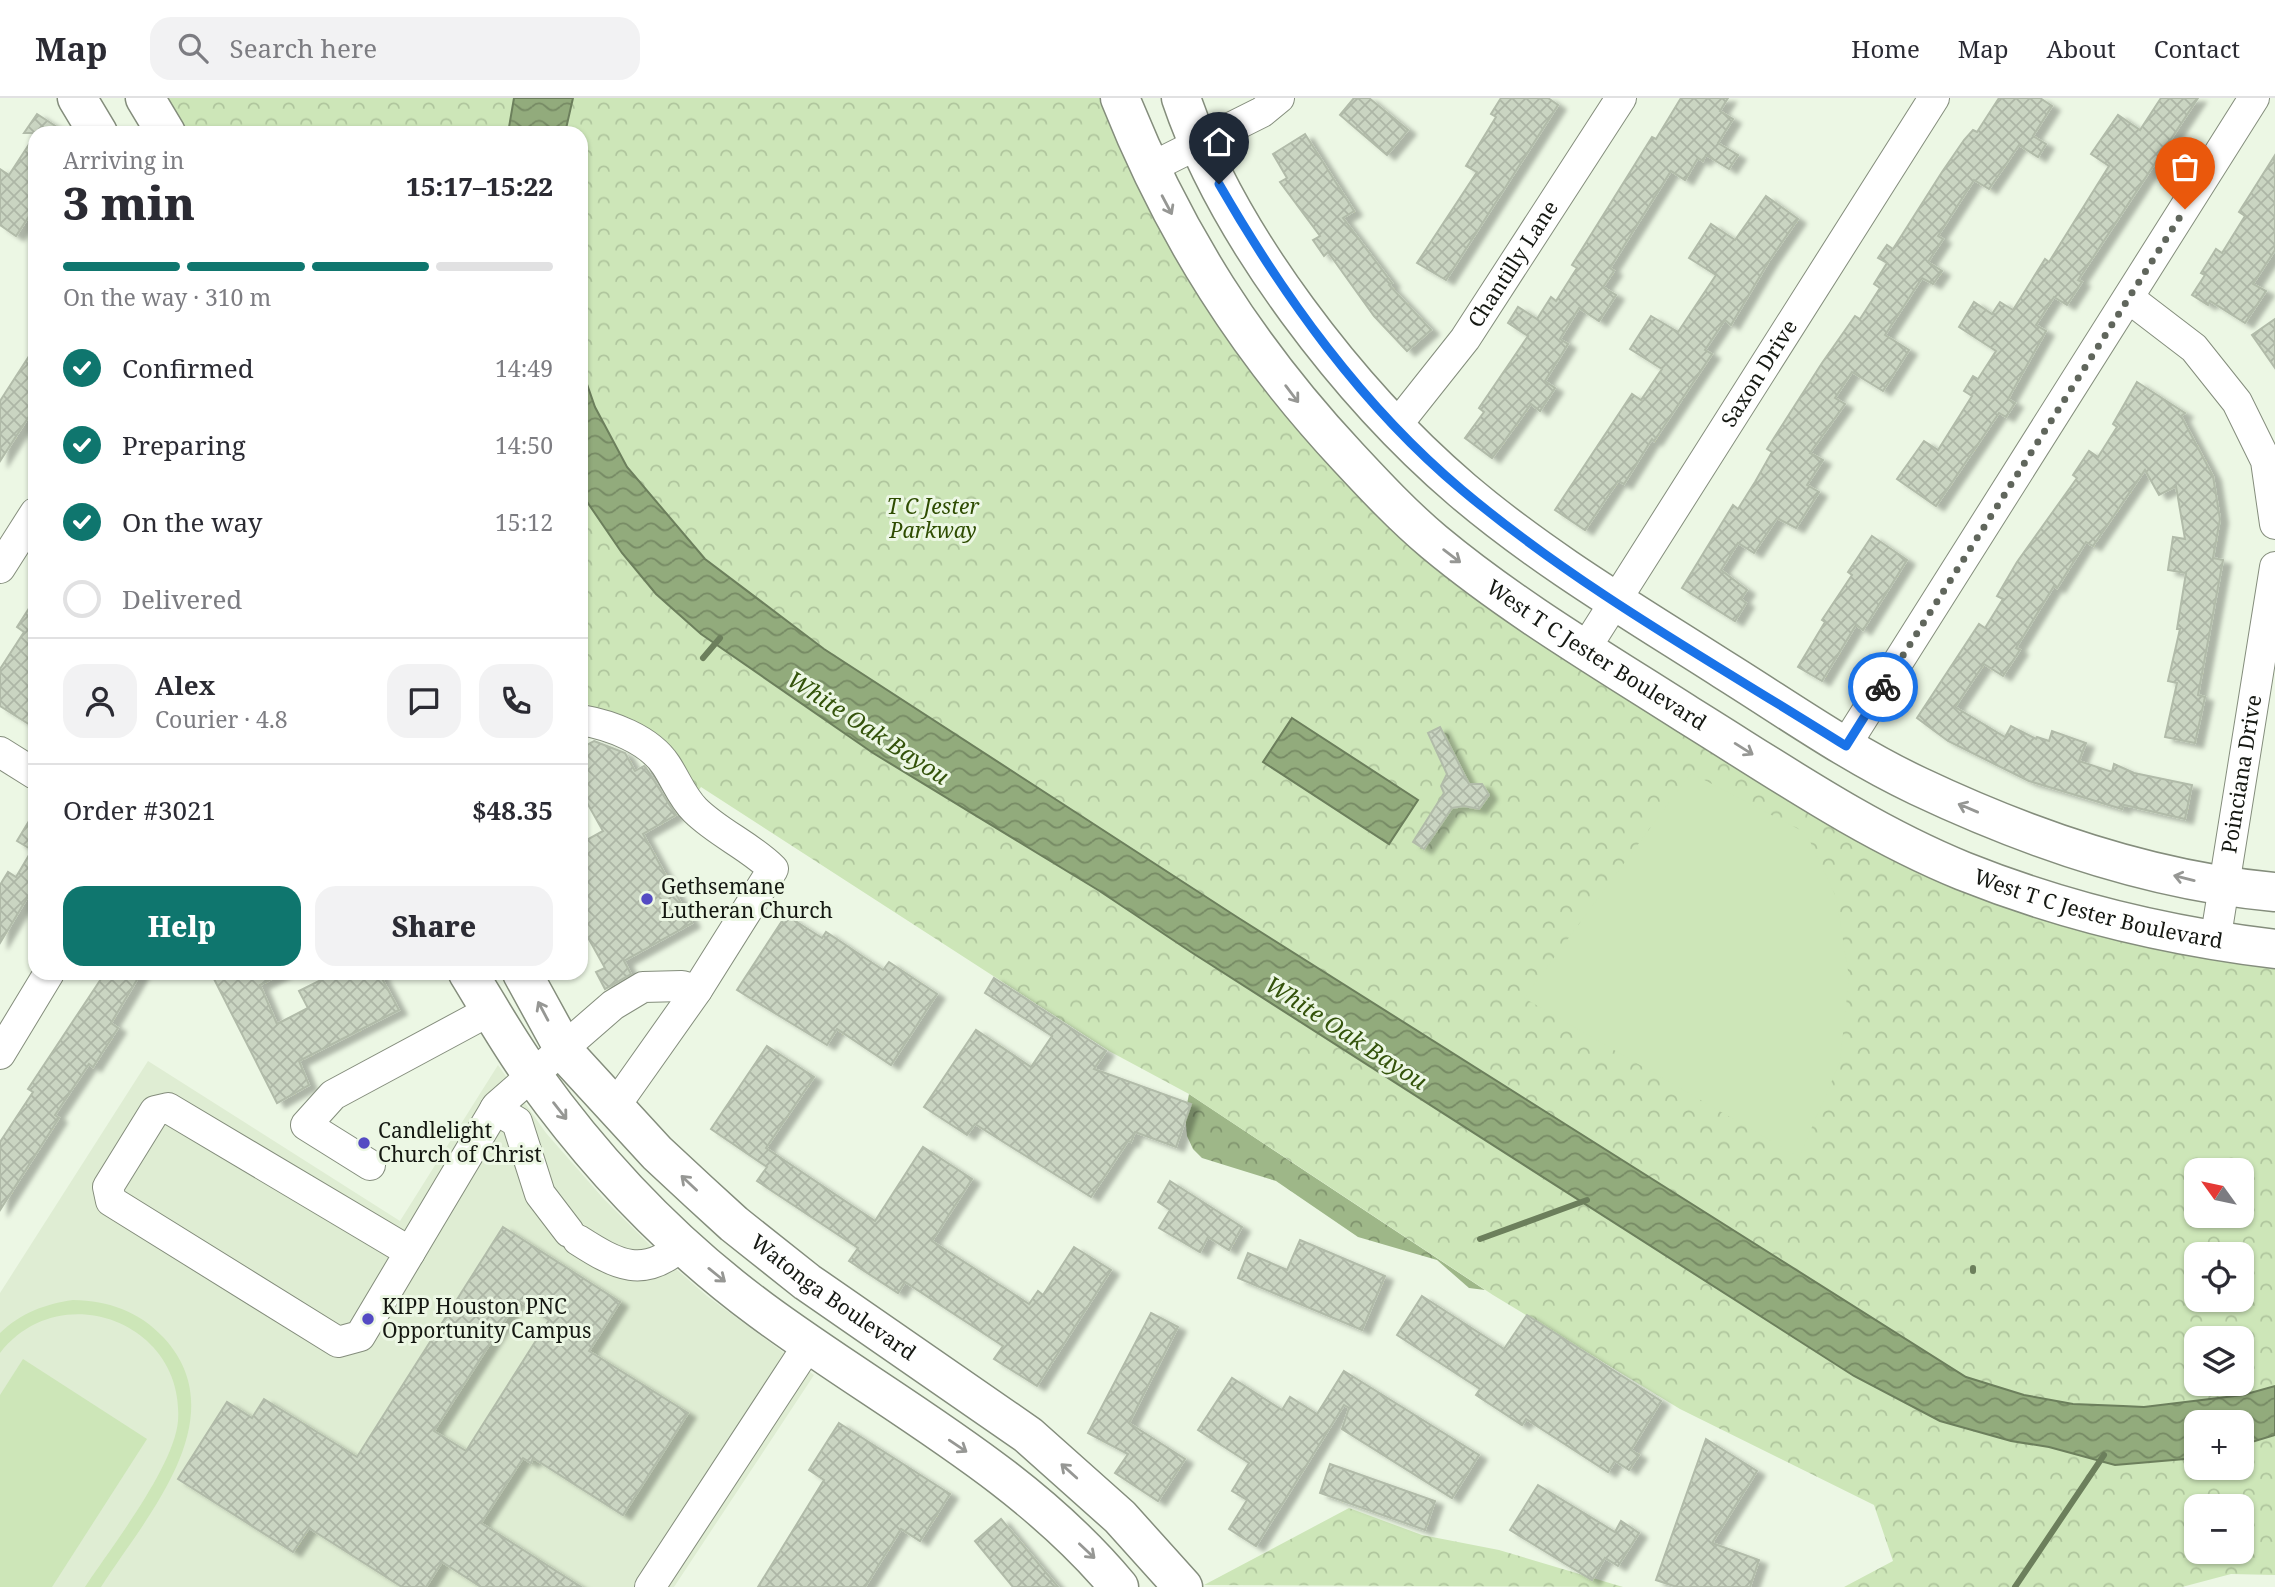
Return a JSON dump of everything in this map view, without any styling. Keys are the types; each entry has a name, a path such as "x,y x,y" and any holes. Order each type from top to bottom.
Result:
{"main road":[{"path":"77,98 95,126"},
{"path":"145,98 162,126"},
{"name":"West T C Jester Boulevard","path":"1120,98 1148,169 1190,249 1241,326 1303,409 1380,491 1433,541 1585,649 1805,788 1889,835 1959,869 2053,905 2216,942 2275,949"},
{"path":"1181,98 1197,145 1253,244 1320,339 1396,426 1461,489 1529,542 1616,602 1846,746 1916,785 2013,828 2108,860 2223,887 2275,892"},
{"path":"472,980 532,1075 626,1190 682,1244 759,1308 999,1474 1093,1556 1119,1587"},
{"name":"Watonga Boulevard","path":"527,980 564,1049 657,1153 734,1224 836,1303 1028,1435 1119,1517 1183,1587"},
{"path":"809,1344 836,1303"}],"street":[{"path":"1148,169 1262,113 1279,98"},
{"name":"Chantilly Lane","path":"1396,426 1465,340 1620,98"},
{"name":"Saxon Drive","path":"1585,649 1934,98"},
{"path":"1846,746 2130,299 2254,98"},
{"path":"2130,299 2194,348 2236,402 2266,461 2275,524"},
{"path":"0,568 28,524"},
{"name":"Poinciana Drive","path":"2216,942 2275,566"},
{"path":"588,722 621,732 664,761 696,811 756,852 773,869 696,990 615,1106"},
{"path":"0,752 28,770"},
{"path":"0,1054 45,980"},
{"path":"410,1252 168,1108 155,1111 108,1187 111,1201 338,1342 359,1336 410,1252 495,1110 613,1005 643,987 682,986 696,990"},
{"path":"370,1165 306,1125 333,1095 491,1010"},
{"path":"495,1110 517,1122 540,1194 574,1236 607,1258 643,1267 667,1259 682,1244"},
{"path":"650,1587 809,1344"}],"shaded area":[{"name":"KIPP Houston PNC Opportunity Campus","path":"148,1061 400,1221 498,1065 546,1133 603,1198 659,1254 707,1296 814,1375 674,1587 0,1587 0,1293"}],"green space":[{"name":"T C Jester Parkway","path":"160,98 1107,98 1361,484 1819,807 2275,957 2275,1575 2231,1574 2182,1587 1844,1587 1893,1561 1874,1505 1680,1409 1493,1295 1189,1094 1109,1051 701,787 694,797 605,715 588,704 588,126 176,126"},
{"path":"1691,773 1806,833 1836,897 1849,977 1840,1062 1799,1157 1524,998"},
{"path":"1189,1094 1485,1290 1469,1288 1437,1260 1358,1237 1276,1181 1202,1158 1193,1149 1187,1136 1185,1114"},
{"path":"73,1300 123,1309 154,1329 164,1338 184,1369 191,1401 188,1434 176,1467 160,1499 101,1587 85,1587 154,1483 174,1440 178,1421 175,1386 162,1358 141,1336 114,1321 85,1315 54,1317 25,1330 0,1353 0,1333 16,1320 43,1307"},
{"path":"23,1359 147,1439 52,1587 0,1587 0,1395"},
{"path":"1349,1508 1422,1535 1499,1550 1623,1587 1204,1585"}],"water":[{"path":"514,98 573,98 567,126 509,126"},
{"name":"White Oak Bayou","path":"588,387 595,407 627,467 705,559 824,649 1237,917 1966,1377 2024,1395 2073,1404 2144,1407 2254,1396 2254,1392 2275,1386 2275,1435 2254,1441 2254,1410 2184,1410 2184,1459 2115,1465 1940,1421 1854,1376 1098,890 873,753 701,634 656,594 622,553 588,503"},
{"path":"1292,718 1418,800 1389,844 1263,762"}],"building":[{"path":"1354,98 1369,98 1408,130 1387,155 1340,115"},
{"path":"1501,98 1548,98 1558,105 1446,280 1417,263 1477,172 1466,166 1496,117 1491,114"},
{"path":"1681,98 1728,98 1720,111 1733,119 1718,143 1738,155 1729,169 1706,155 1703,161 1698,158 1685,180 1671,171 1610,268 1614,271 1603,287 1616,295 1599,321 1579,308 1560,339 1568,344 1545,381 1555,388 1540,411 1531,404 1492,458 1465,438 1484,412 1479,408 1528,336 1508,323 1518,307 1537,319 1551,297 1556,301 1577,268 1572,265 1652,137 1656,139"},
{"path":"1999,98 2040,98 2052,106 2033,136 2046,144 2038,157 2019,145 1989,189 1974,180 1938,236 1943,239 1928,262 1942,271 1933,284 1922,278 1885,335 1909,350 1883,391 1852,372 1835,398 1845,404 1810,453 1823,460 1807,485 1819,492 1796,528 1777,518 1754,553 1738,543 1721,570 1747,590 1741,599 1746,603 1735,621 1682,588 1733,505 1738,509 1755,482 1772,452 1767,449 1822,363 1855,316 1860,319 1880,288 1874,284 1887,263 1878,258 1887,245 1893,249 1964,140 1973,130 1977,132"},
{"path":"2161,98 2198,98 2078,280 2082,282 2067,305 2054,297 2036,325 2046,331 2008,399 2015,403 2006,417 1999,413 1936,506 1897,479 1924,441 1938,450 1972,396 1964,391 1973,376 1978,379 1996,351 1959,327 1974,302 1992,314 2000,302 2013,310 2045,259 2049,262 2109,166 2091,154 2118,115 2140,130"},
{"path":"37,114 55,126 29,126"},
{"path":"1305,134 1354,211 1343,218 1392,283 1389,285 1431,330 1407,351 1374,316 1328,252 1324,256 1313,240 1320,236 1280,182 1287,178 1273,154"},
{"path":"28,146 28,218 16,236 0,225 0,169 9,175"},
{"path":"2275,155 2275,250 2253,284 2266,291 2245,323 2210,301 2208,305 2192,295 2205,275 2201,273 2216,249 2222,253 2245,216 2239,212"},
{"path":"1766,196 1798,219 1731,325 1725,320 1705,350 1712,354 1654,441 1652,439 1624,484 1618,481 1585,530 1555,510 1632,394 1641,400 1662,369 1630,349 1651,316 1678,332 1716,275 1689,258 1711,224 1735,240"},
{"path":"2275,319 2275,368 2252,335"},
{"path":"28,358 28,418 0,461 0,401"},
{"path":"2137,382 2185,413 2181,416 2213,476 2220,519 2213,558 2223,560 2198,695 2205,697 2195,743 2165,737 2177,683 2168,681 2180,629 2177,629 2186,573 2168,570 2173,537 2185,539 2176,486 2159,495 2145,470 2093,546 2086,542 2057,588 2054,586 2016,648 2020,650 2003,676 1984,664 1955,707 2005,737 2011,726 2036,739 2037,737 2049,741 2052,731 2086,743 2079,761 2112,772 2114,764 2134,773 2192,785 2185,819 2124,805 2122,809 2029,781 1948,741 1917,718 1979,624 1985,628 2003,599 1997,596 2017,562 2077,478 2073,475 2089,451 2098,457 2117,427 2113,424"},
{"path":"1872,536 1907,560 1863,630 1856,625 1822,681 1798,667 1825,622 1822,620 1852,575 1848,572"},
{"path":"28,610 28,724 0,706 0,669 24,632 17,627"},
{"path":"1440,727 1469,784 1482,784 1489,795 1479,809 1464,806 1452,808 1424,849 1413,842 1444,793 1441,786 1447,774 1428,733"},
{"path":"594,741 625,753 635,771 644,766 676,815 643,834 692,923 624,961 631,974 605,989 596,972 605,968 588,938 588,839 603,831 588,804 588,744"},
{"path":"28,823 28,848 17,841"},
{"path":"28,857 28,897 0,943 0,885 8,872 16,877"},
{"path":"786,915 822,938 826,932 883,970 889,962 937,994 891,1065 837,1029 827,1045 737,990"},
{"path":"994,978 1106,1051 1094,1069 1191,1104 1176,1147 1135,1132 1131,1142 1128,1141 1091,1197 975,1124 967,1135 924,1107 976,1030 1031,1067 1052,1036 985,993"},
{"path":"100,980 137,980 111,1023 118,1028 93,1067 89,1064 55,1115 59,1118 0,1210 0,1142 33,1092 28,1089"},
{"path":"215,980 270,980 260,985 277,1024 308,1008 299,991 321,980 383,980 399,1010 299,1061 309,1085 277,1103"},
{"path":"767,1046 814,1077 766,1148 875,1221 923,1147 972,1179 932,1241 1029,1304 1038,1291 1043,1295 1074,1247 1111,1270 1037,1386 994,1359 1003,1346 905,1282 898,1293 849,1261 858,1248 757,1181 767,1167 711,1129"},
{"path":"1170,1181 1242,1227 1229,1250 1208,1237 1200,1252 1159,1228 1170,1210 1158,1202"},
{"path":"503,1227 620,1302 589,1351 688,1413 623,1515 533,1458 531,1463 523,1458 481,1523 581,1587 481,1587 442,1562 426,1587 402,1587 309,1528 293,1552 178,1479 227,1402 252,1418 264,1399 357,1457","holes":["518,1300 549,1320 466,1451 434,1431"]},
{"path":"1300,1240 1385,1276 1362,1330 1238,1278 1248,1253 1287,1270"},
{"path":"1422,1296 1504,1349 1527,1315 1661,1401 1631,1450 1639,1455 1629,1470 1615,1461 1608,1472 1526,1419 1522,1425 1476,1395 1480,1389 1397,1335"},
{"path":"1151,1313 1178,1327 1129,1423 1185,1459 1158,1501 1115,1473 1128,1454 1088,1433"},
{"path":"1344,1371 1479,1455 1452,1498 1342,1429 1349,1408 1344,1405 1256,1546 1229,1529 1247,1500 1232,1491 1249,1463 1198,1430 1232,1378 1282,1410 1290,1397 1317,1414"},
{"path":"839,1423 950,1494 920,1541 901,1529 865,1587 758,1587 824,1480 809,1470"},
{"path":"1706,1439 1757,1471 1712,1543 1759,1560 1750,1587 1677,1587 1656,1580"},
{"path":"1330,1464 1435,1501 1425,1530 1320,1493"},
{"path":"1538,1485 1615,1532 1621,1521 1639,1533 1618,1566 1605,1558 1592,1580 1510,1530"},
{"path":"1001,1519 1058,1587 1013,1587 975,1541"}],"waterway":[{"path":"703,658 720,638"},
{"path":"1480,1239 1587,1200"},
{"path":"2015,1587 2104,1455"}],"way so far":[{"path":"1883,687 2185,209"}],"place":[{"name":"Gethsemane Lutheran Church","path":"647,899"},
{"name":"Candlelight Church of Christ","path":"364,1143"},
{"name":"KIPP Houston PNC Opportunity Campus","path":"368,1319"}],"route":[{"path":"1219,184 1253,244 1320,339 1396,426 1461,489 1529,542 1616,602 1846,746 1883,687"}]}
